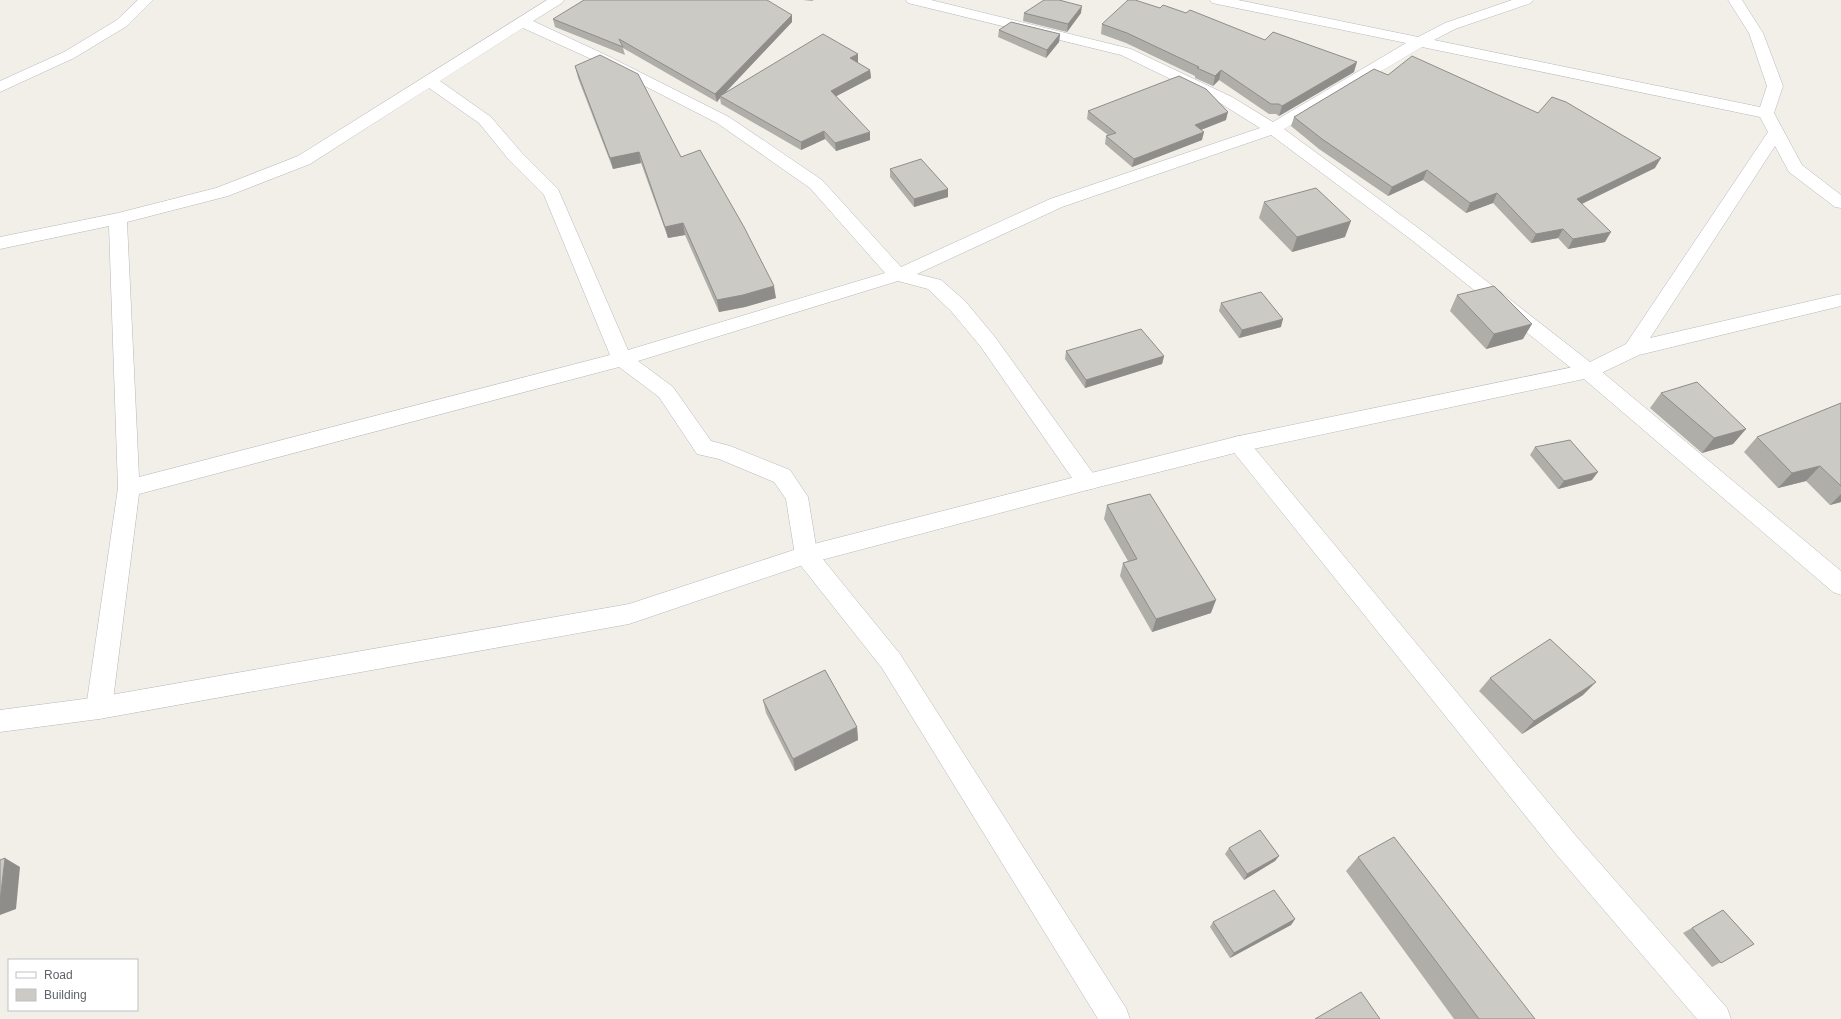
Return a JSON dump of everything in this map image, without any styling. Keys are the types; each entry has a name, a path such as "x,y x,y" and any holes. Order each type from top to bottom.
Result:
{"street":[{"path":"0,87 69,55 122,23 146,0"},
{"path":"0,243 118,218 222,192 304,160 556,0"},
{"path":"912,0 1126,52 1226,100 1273,129 1419,237 1588,371 1841,585"},
{"path":"1216,0 1418,43 1766,113"},
{"path":"129,488 622,360 898,275 1056,203 1273,129 1418,43 1450,26 1526,0"},
{"path":"1735,0 1756,33 1775,86 1766,113 1795,168 1841,204"},
{"path":"523,22 603,59 723,120 816,184 898,275 934,284 958,306 988,342 1087,482"},
{"path":"430,81 485,120 516,156 552,193 622,360 666,392 704,448 723,452 782,476 797,497 806,555 891,661 1115,1019"},
{"path":"1633,349 1776,132"},
{"path":"99,708 129,488 118,218"},
{"path":"0,721 99,708 629,614 806,555 1087,482 1239,444 1588,371 1633,349 1841,300"},
{"path":"1239,444 1566,845 1716,1019"}],"building":[{"path":"584,0 767,0 792,15 715,94 619,39 623,47 553,19"},
{"path":"1044,0 1059,0 1082,6 1068,24 1024,13"},
{"path":"1128,0 1135,0 1160,8 1163,5 1186,13 1190,10 1265,40 1273,32 1357,62 1282,106 1279,104 1271,104 1221,70 1215,76 1127,33 1102,24"},
{"path":"1011,22 1060,34 1047,50 999,30"},
{"path":"823,34 858,54 850,58 870,70 831,91 870,132 835,143 824,131 801,142 720,96"},
{"path":"600,55 638,74 681,157 700,150 744,227 774,286 743,295 717,300 683,223 665,227 639,152 610,158 575,66"},
{"path":"1412,56 1538,113 1552,97 1566,102 1661,158 1577,199 1611,232 1573,239 1563,229 1536,234 1497,193 1470,203 1427,170 1392,187 1322,139 1294,117 1374,69 1388,75"},
{"path":"1179,76 1206,89 1228,112 1195,125 1204,132 1134,159 1106,136 1116,133 1088,111"},
{"path":"921,159 948,189 914,199 890,169"},
{"path":"1316,188 1351,221 1297,237 1264,202"},
{"path":"1494,286 1532,324 1494,334 1457,295"},
{"path":"1261,292 1283,319 1242,330 1221,303"},
{"path":"1141,329 1164,356 1086,380 1066,351"},
{"path":"1697,382 1746,429 1714,438 1661,393"},
{"path":"1841,403 1841,486 1820,466 1792,473 1757,437"},
{"path":"1570,440 1598,472 1564,481 1535,447"},
{"path":"1150,494 1216,600 1156,619 1123,563 1137,559 1107,505"},
{"path":"1550,639 1596,682 1534,721 1490,678"},
{"path":"825,670 857,727 793,759 763,700"},
{"path":"1260,830 1279,856 1247,874 1229,848"},
{"path":"1394,837 1535,1019 1479,1019 1358,857"},
{"path":"5,858 0,901 0,860"},
{"path":"1274,890 1295,919 1234,953 1213,922"},
{"path":"1723,910 1754,944 1721,963 1692,928"},
{"path":"1361,992 1380,1019 1315,1019"}]}
